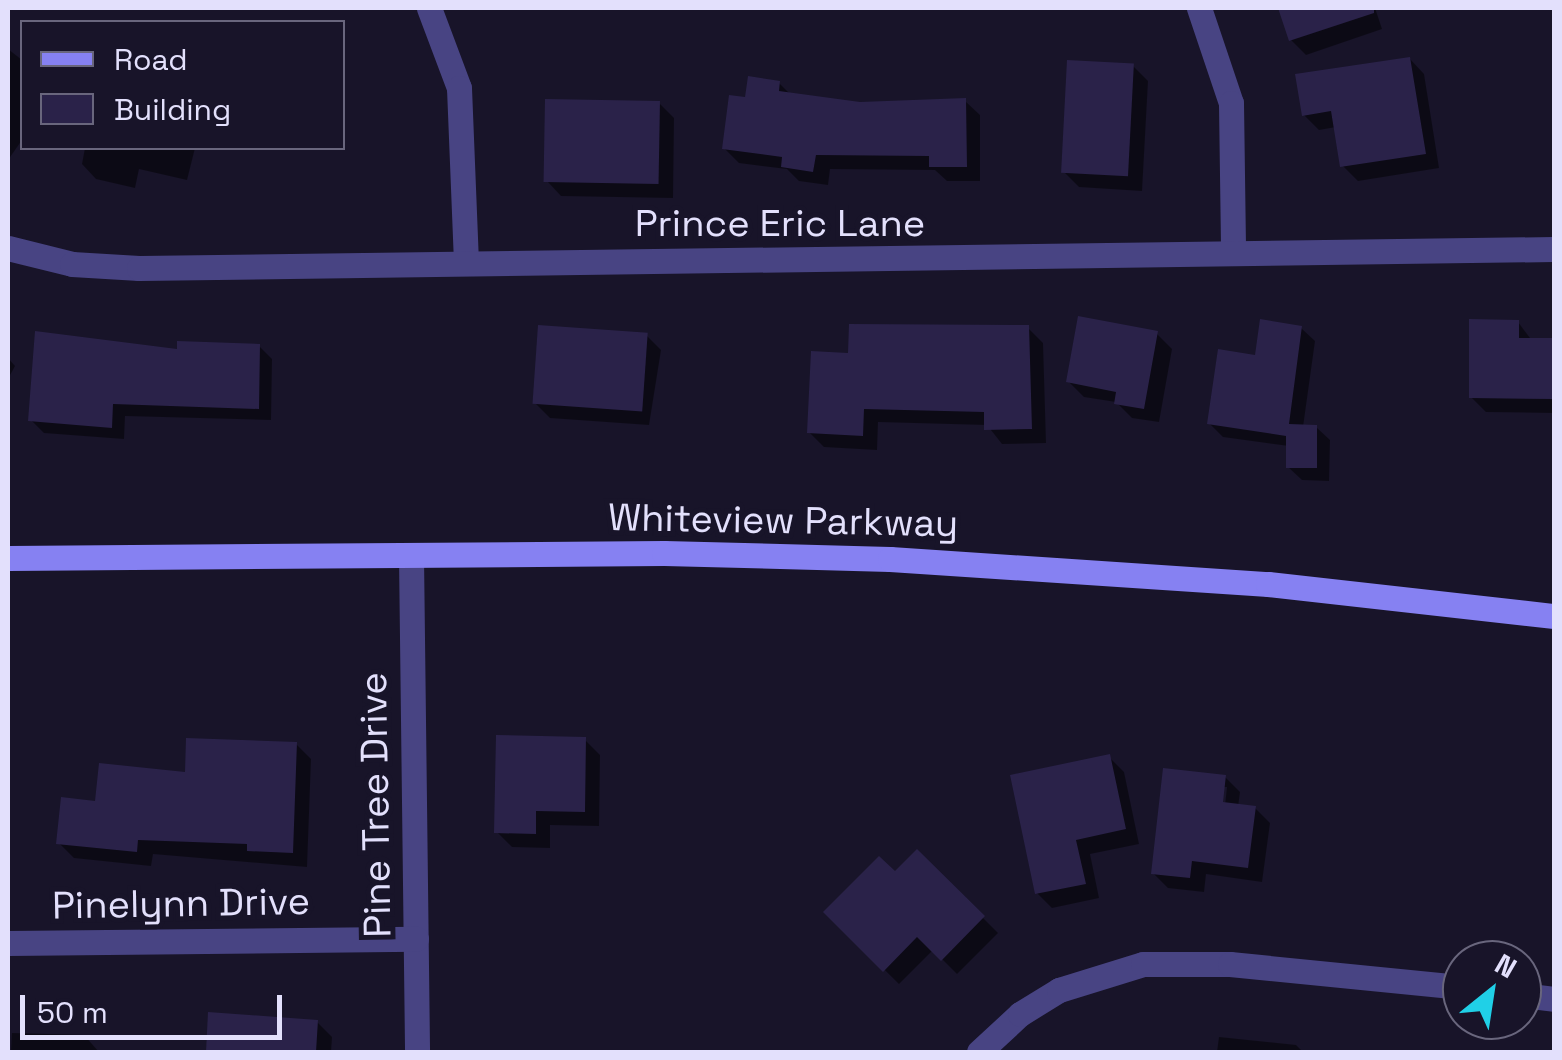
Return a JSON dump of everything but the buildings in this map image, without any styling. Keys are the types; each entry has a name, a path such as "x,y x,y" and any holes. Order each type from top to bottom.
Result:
{"street":[{"path":"429,8 459,88 466,262"},
{"path":"1199,8 1231,103 1233,252"},
{"name":"Prince Eric Lane","path":"8,248 72,264 139,268 466,262 834,263 1233,252 1554,249"},
{"name":"Whiteview Parkway","path":"8,558 682,553 1036,566 1554,616"},
{"name":"Pine Tree Drive","path":"411,556 417,1052"},
{"name":"Pinelynn Drive","path":"8,943 416,939"},
{"path":"979,1052 1049,996 1144,964 1230,964 1442,985"}]}
